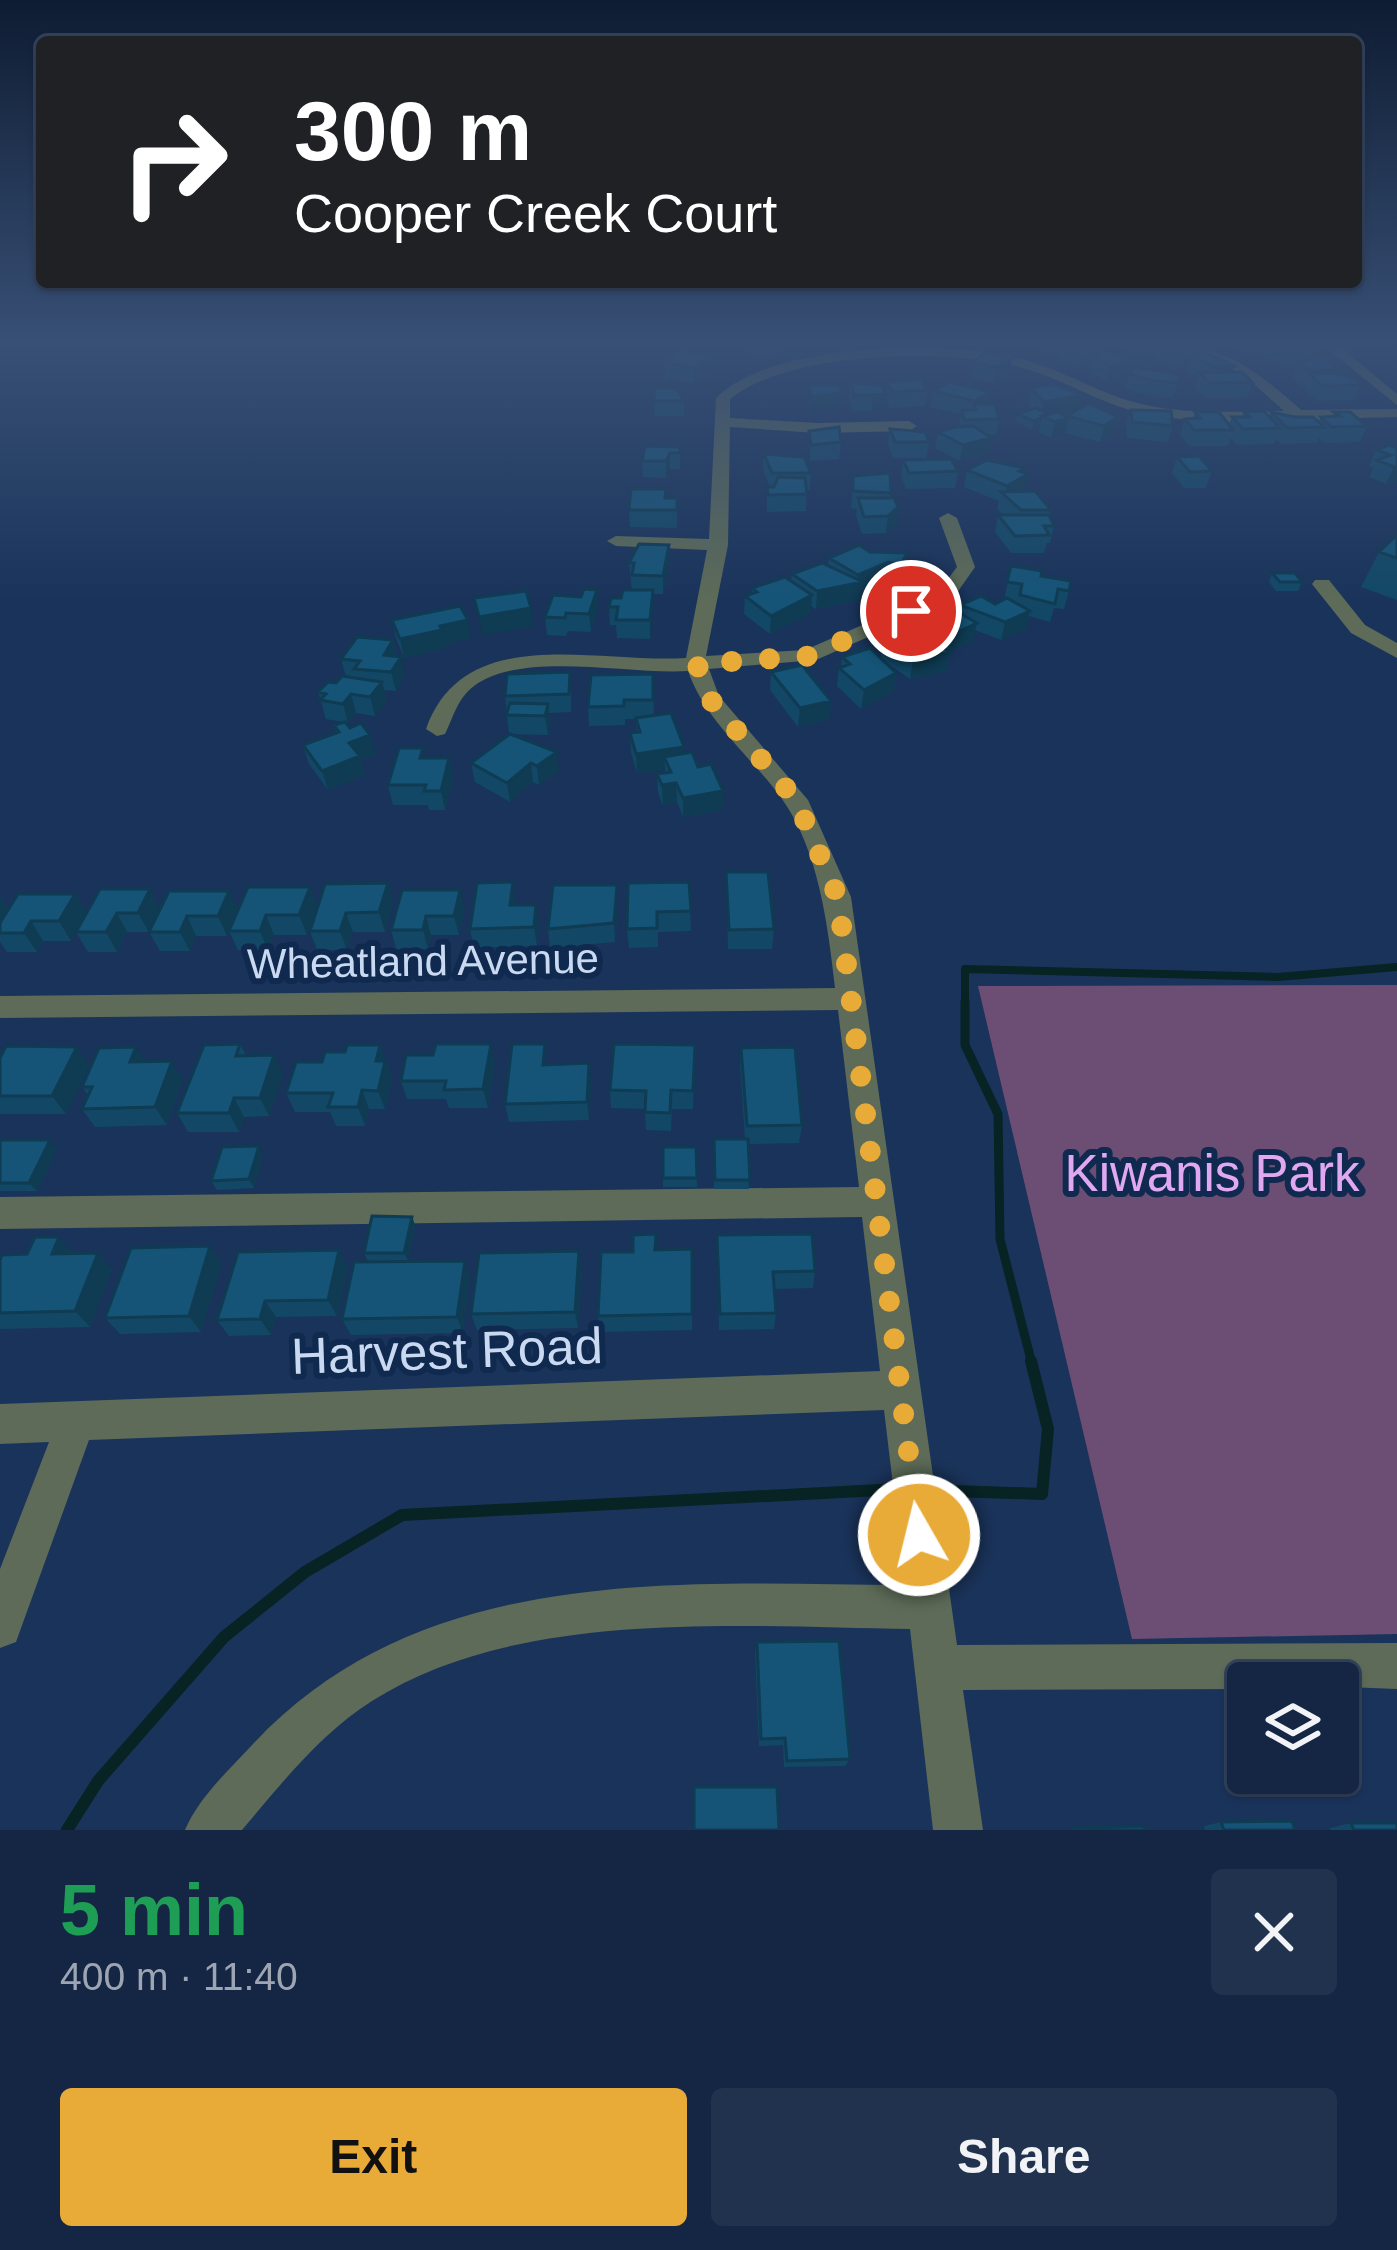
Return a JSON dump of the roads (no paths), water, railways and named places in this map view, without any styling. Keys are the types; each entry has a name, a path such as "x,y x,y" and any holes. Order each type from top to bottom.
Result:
{"street":[{"path":"721,431 719,545 697,664 709,698 796,800 838,897 958,1830"},
{"path":"437,729 456,693 492,668 526,662 697,664 809,656 946,596 966,567 949,518"},
{"path":"616,542 719,545"},
{"path":"1322,584 1358,629 1397,652"},
{"name":"Wheatland Avenue","path":"0,1007 848,999"},
{"path":"0,1213 874,1202"},
{"name":"Harvest Road","path":"0,1424 899,1390"},
{"path":"0,1626 76,1423"},
{"path":"210,1830 296,1730 376,1673 476,1635 600,1611 928,1607"},
{"path":"936,1668 1397,1666"}],"waterway":[{"path":"1032,1364 1000,1239 998,1114 965,1045 965,969 1278,977 1397,967"},
{"path":"926,1490 1042,1494 1048,1429 1031,1361"},
{"path":"67,1830 98,1781 224,1637 305,1572 402,1515 899,1489"}],"park label":[{"name":"Kiwanis Park","path":"1212,1173"}]}
